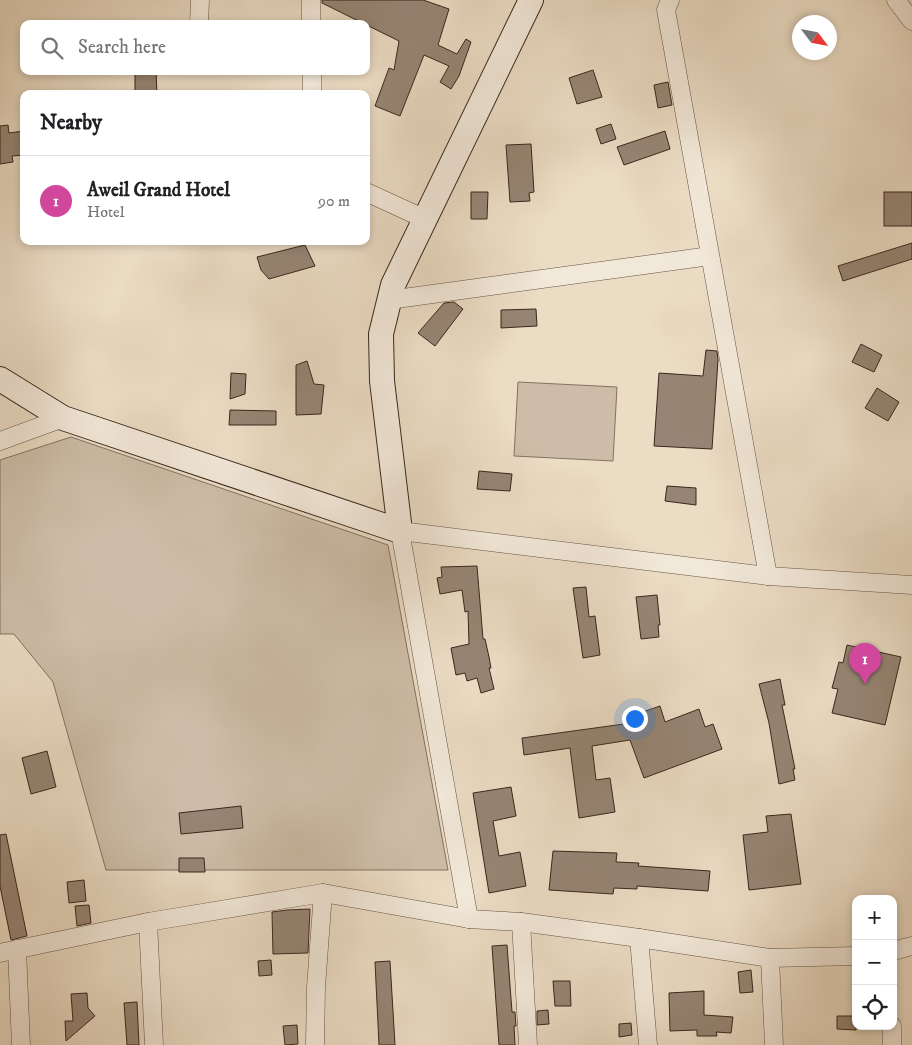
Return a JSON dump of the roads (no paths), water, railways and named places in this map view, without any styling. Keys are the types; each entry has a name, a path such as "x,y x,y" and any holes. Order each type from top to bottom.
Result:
{"street":[{"path":"200,0 200,20"},
{"path":"311,0 311,20"},
{"path":"469,919 400,531 382,380 381,334 393,285 531,0"},
{"path":"670,0 666,10 768,576"},
{"path":"884,0 904,11"},
{"path":"312,75 312,90"},
{"path":"370,194 425,219"},
{"path":"389,300 710,256"},
{"path":"0,379 63,418 400,531 768,576 912,585"},
{"path":"0,441 63,418"},
{"path":"315,1045 316,987 322,892"},
{"path":"0,953 148,922 322,892 469,919 521,922 770,958 852,956"},
{"path":"148,922 154,1045"},
{"path":"521,922 528,1045"},
{"path":"639,938 648,1045"},
{"path":"897,950 912,946"},
{"path":"17,949 21,1045"},
{"path":"770,958 774,1045"},
{"path":"892,1030 892,1045"}],"place":[{"name":"Aweil Grand Hotel","path":"865,684"}]}
